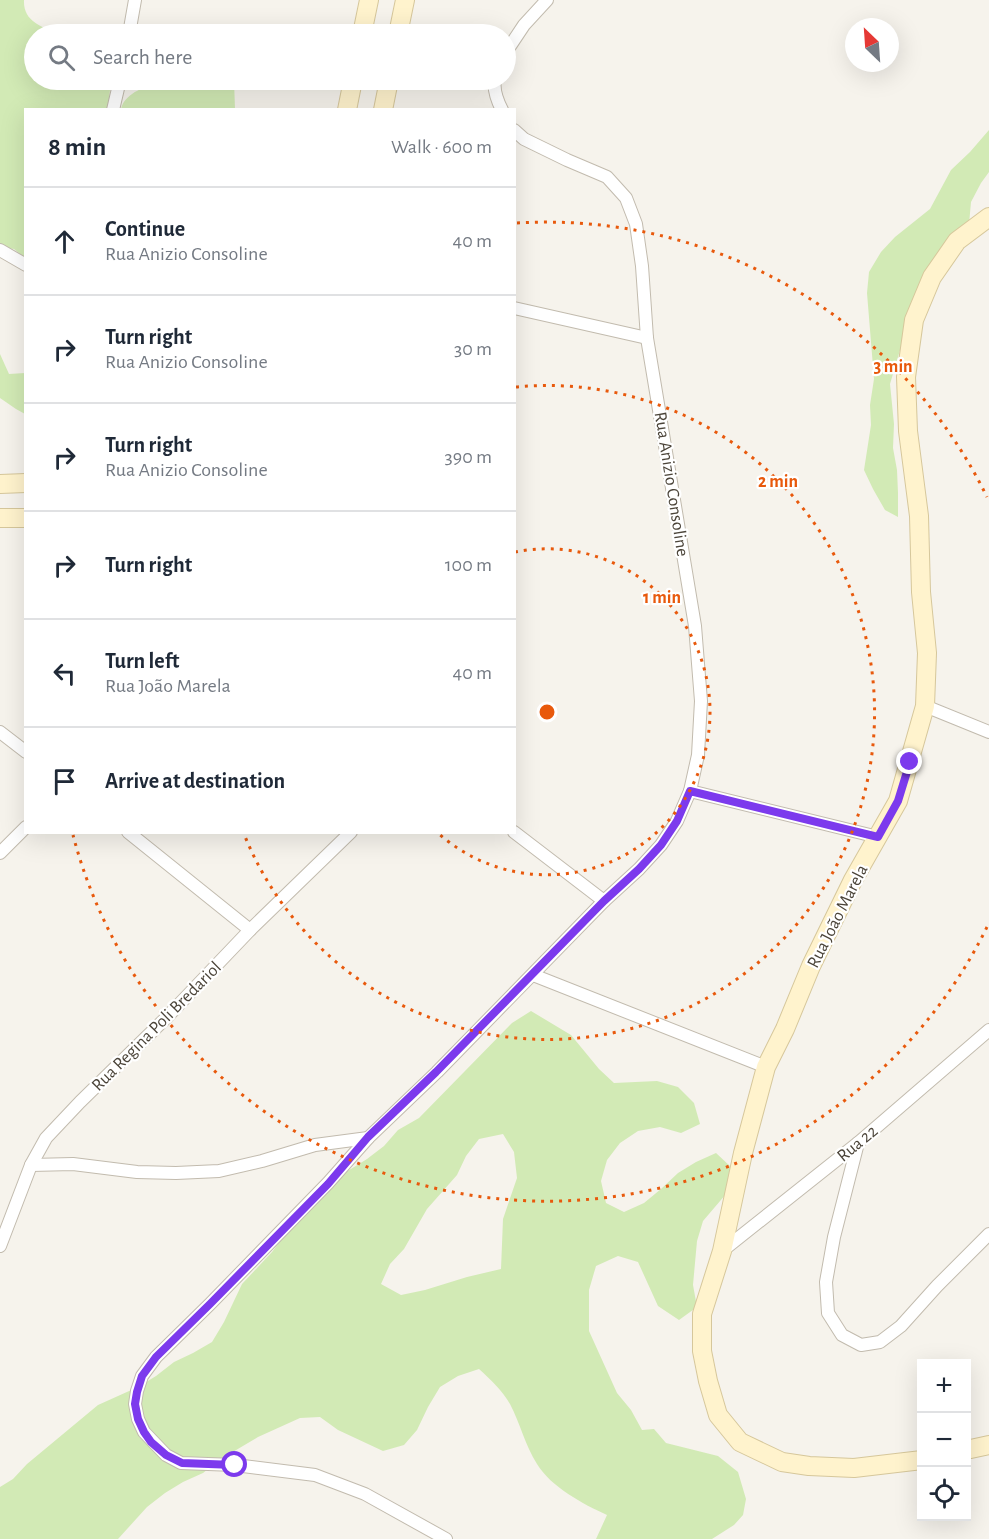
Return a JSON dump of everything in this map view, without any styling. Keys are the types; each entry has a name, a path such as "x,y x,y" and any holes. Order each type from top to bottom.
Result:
{"street":[{"path":"131,24 135,0"},
{"path":"364,24 369,0"},
{"path":"400,24 405,0"},
{"path":"516,37 547,0"},
{"path":"113,108 118,90"},
{"path":"347,108 351,90"},
{"path":"383,108 387,90"},
{"path":"496,90 501,108"},
{"name":"Rua Anizio Consoline","path":"446,1539 365,1494 315,1475 235,1465 182,1463 166,1455 151,1442 138,1419 135,1404 142,1376 156,1357 320,1191 368,1137 533,975 604,901 639,869 661,845 677,821 690,791 698,755 701,701 695,626 647,338 642,266 636,224 626,198 607,177 524,139 516,132"},
{"name":"Rua João Marela","path":"917,1460 854,1468 809,1466 782,1462 740,1442 718,1415 702,1351 702,1314 722,1251 743,1153 766,1067 785,1029 811,966 853,880 898,801 925,706 927,653 921,592 919,516 908,431 906,377 914,320 932,277 957,241 989,217"},
{"path":"0,250 24,264"},
{"path":"516,308 647,338"},
{"path":"0,483 24,483"},
{"path":"0,518 24,518"},
{"path":"925,706 989,732"},
{"path":"0,732 24,750"},
{"path":"690,791 878,837"},
{"path":"0,853 24,829"},
{"path":"130,834 250,930"},
{"name":"Rua Regina Poli Bredariol","path":"0,1246 31,1166 46,1138 250,930 349,834"},
{"path":"516,834 604,901"},
{"path":"533,975 766,1067"},
{"name":"Rua 22","path":"722,1251 858,1143 989,1030"},
{"path":"31,1166 73,1164 176,1173 219,1171 315,1145 368,1137"},
{"path":"858,1143 834,1237 826,1282 828,1313 842,1335 861,1345 880,1342 901,1326 989,1233"},
{"path":"971,1449 989,1445"}],"green space":[{"path":"0,0 24,0 26,13 37,24 24,24 24,90 110,90 108,108 24,108 24,257 14,249 0,247"},
{"path":"139,90 234,90 235,108 121,108 132,94"},
{"path":"989,130 989,172 971,202 969,224 903,340 890,384 894,424 893,448 897,470 898,517 885,510 864,470 871,425 870,405 874,379 867,293 869,272 881,252 895,237 930,209 951,170"},
{"path":"0,354 9,374 24,373 24,413 0,398"},
{"path":"531,1011 571,1035 599,1069 614,1083 657,1081 678,1087 694,1103 700,1124 681,1133 660,1127 638,1131 620,1143 607,1160 601,1181 606,1203 624,1212 644,1203 678,1173 716,1153 731,1167 732,1187 703,1221 697,1241 693,1285 697,1307 679,1320 658,1306 638,1262 618,1256 596,1266 589,1290 589,1331 617,1393 631,1410 642,1430 654,1429 666,1443 718,1456 738,1472 746,1499 743,1515 734,1525 712,1539 596,1539 607,1515 568,1494 550,1480 529,1449 507,1399 479,1369 458,1376 440,1387 417,1430 404,1445 383,1451 338,1430 320,1417 300,1418 258,1437 221,1459 203,1473 165,1493 147,1507 118,1539 0,1539 0,1487 13,1479 27,1464 98,1405 138,1387 174,1362 212,1342 242,1284 285,1235 346,1172 384,1146 398,1130 419,1118 512,1023","holes":["503,1134 514,1152 517,1178 503,1219 501,1269 401,1295 381,1284 390,1264 404,1249 427,1209 457,1175 466,1156 479,1139"]}],"route":[{"path":"235,1465 182,1463 166,1455 151,1442 138,1419 135,1404 142,1376 156,1357 328,1184 368,1137 436,1072 604,901 639,869 661,845 677,821 690,791 878,837 898,801 910,762"}]}
